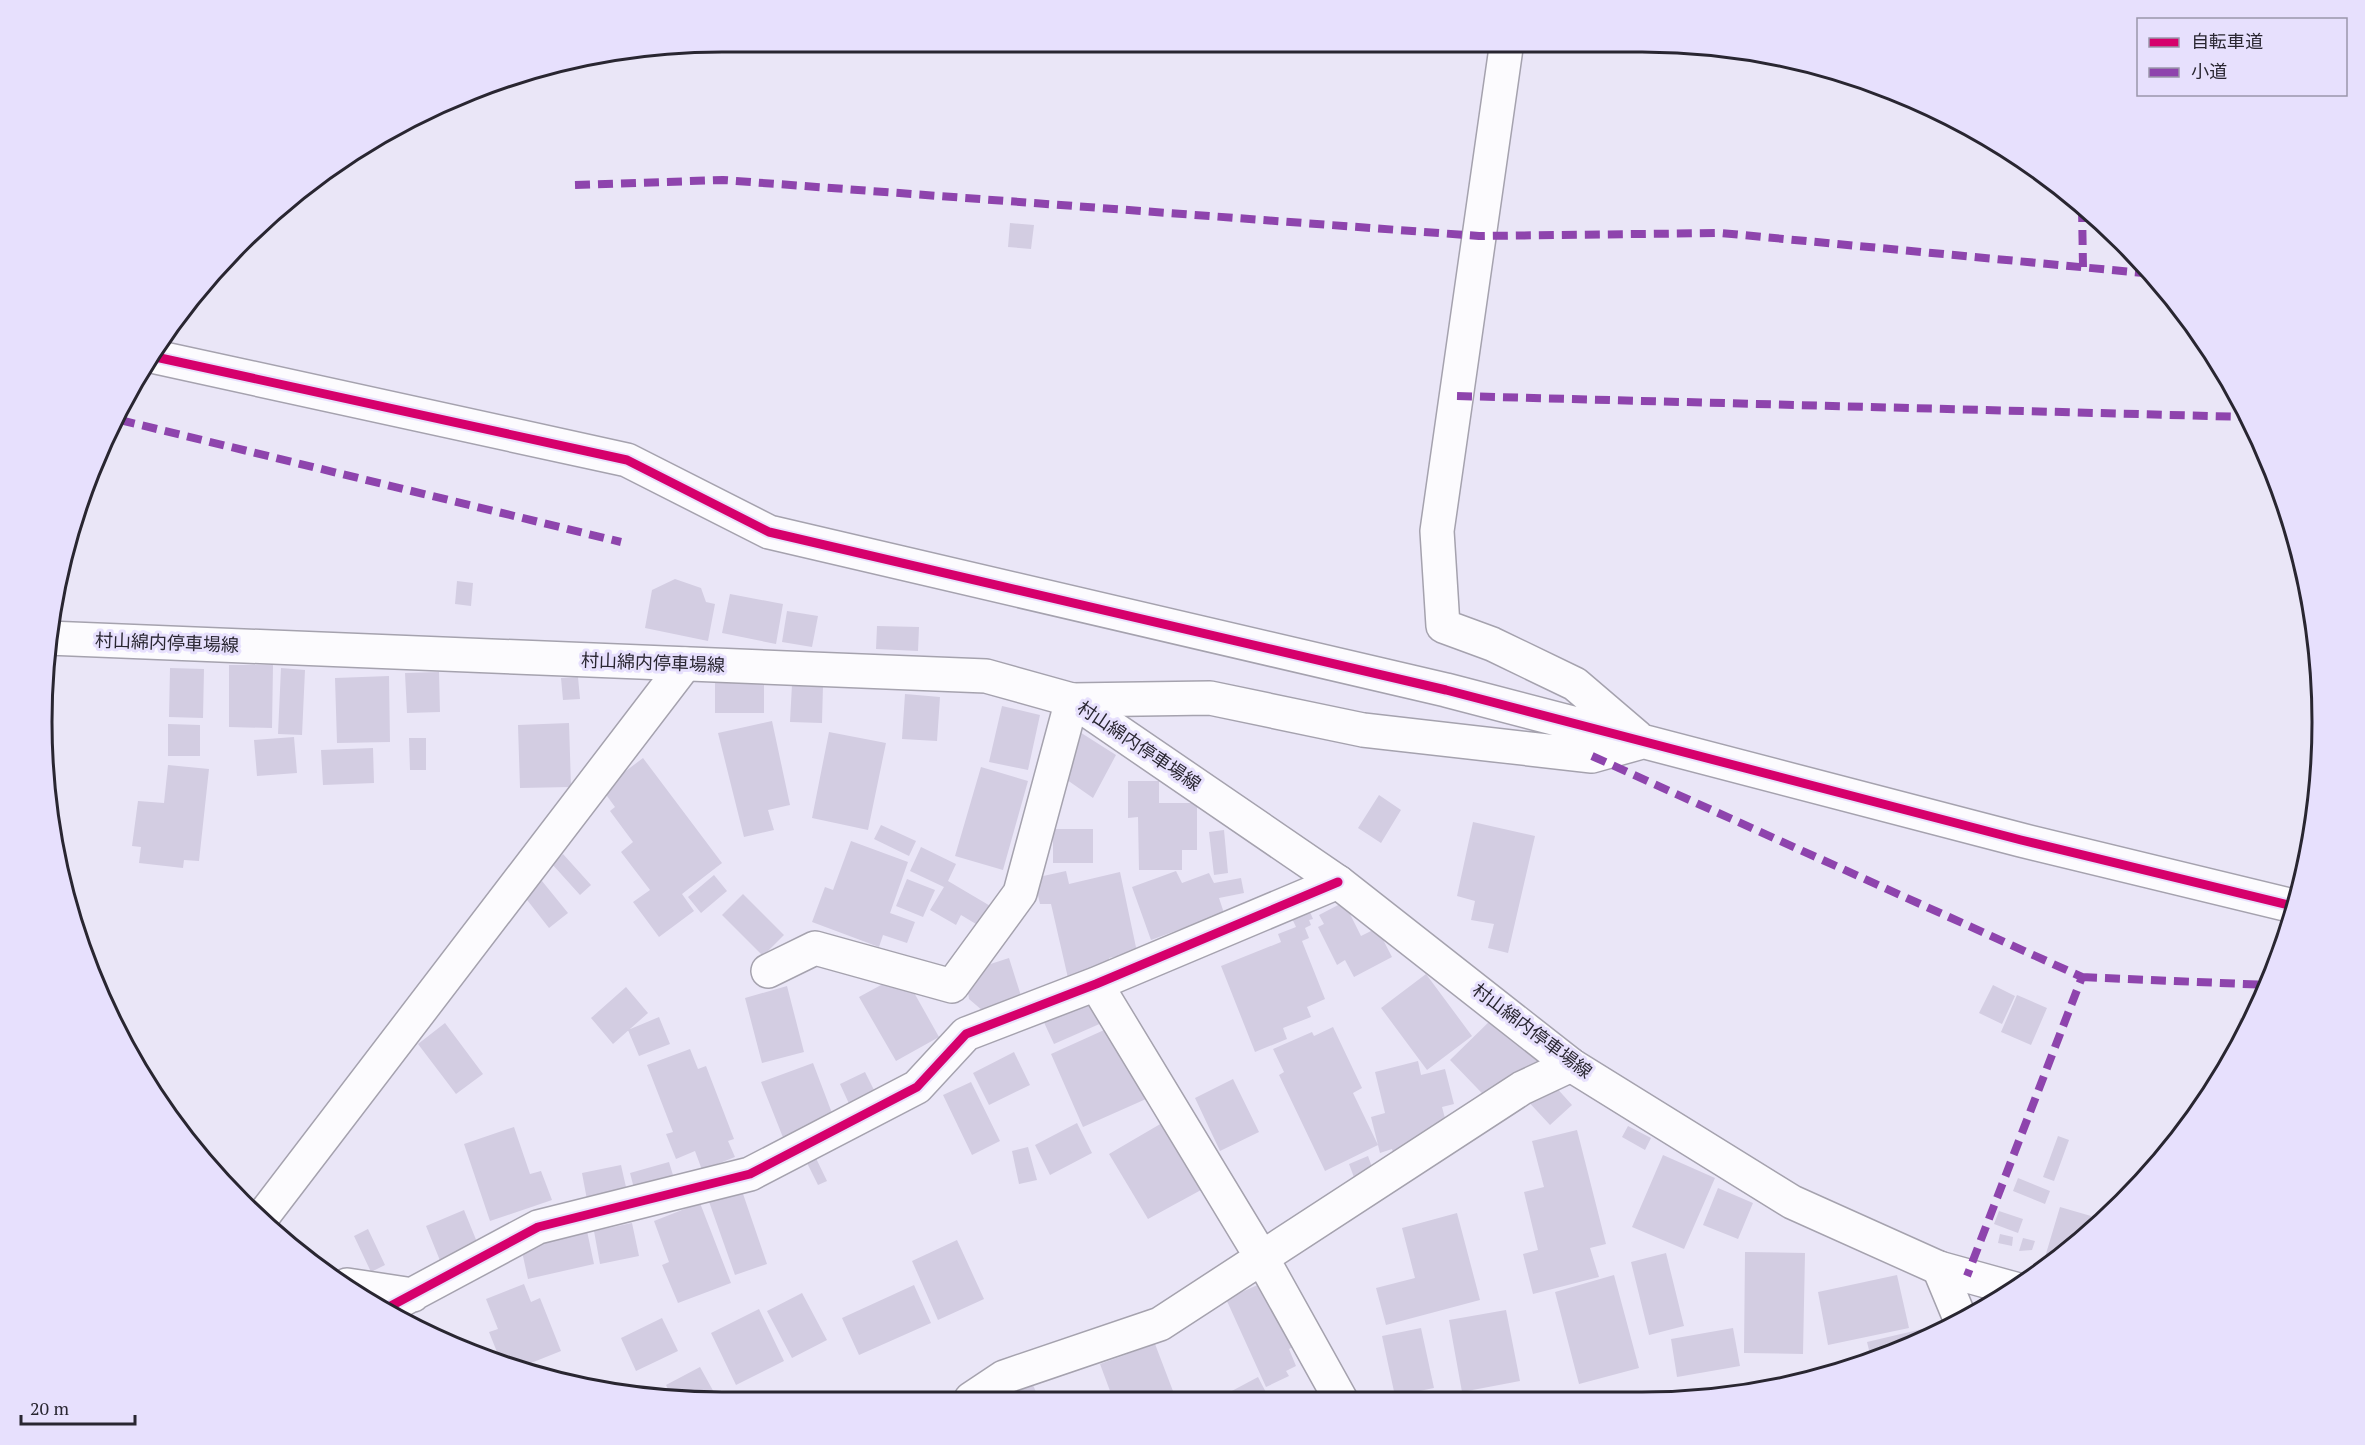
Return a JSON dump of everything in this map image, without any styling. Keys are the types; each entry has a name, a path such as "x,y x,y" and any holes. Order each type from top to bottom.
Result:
{"street":[{"path":"1505,52 1437,531 1443,626 1492,644 1575,684 1643,742"},
{"path":"160,358 627,460 769,531 1446,690 2022,840 2287,905"},
{"name":"村山綿内停車場線","path":"58,638 986,676 1072,700 1338,882 1572,1065 1792,1202 1938,1268 2005,1286"},
{"path":"266,1212 685,664"},
{"path":"768,971 815,948 952,986 1020,893 1072,700 1210,698 1363,730 1592,756 1643,742"},
{"path":"368,1291 400,1301 538,1227 750,1174 917,1087 966,1034 1096,984 1338,882"},
{"path":"1096,984 1262,1258 1337,1393"},
{"path":"980,1393 1004,1377 1160,1324 1522,1088 1572,1065"},
{"path":"1938,1268 1958,1313"}],"building":[{"path":"1010,223 1034,225 1031,249 1008,247"},
{"path":"675,579 701,588 706,602 715,604 708,641 645,628 652,590"},
{"path":"457,581 473,583 471,606 455,604"},
{"path":"730,594 783,604 776,644 722,633"},
{"path":"787,611 818,616 812,647 782,642"},
{"path":"877,626 919,627 918,651 876,649"},
{"path":"229,665 273,665 272,728 229,727"},
{"path":"170,668 204,669 203,718 169,717"},
{"path":"281,668 305,670 302,735 278,734"},
{"path":"439,672 440,712 407,713 405,673"},
{"path":"389,676 390,742 337,743 335,678"},
{"path":"578,677 580,699 563,700 561,678"},
{"path":"715,679 764,680 764,713 715,713"},
{"path":"792,684 823,685 822,723 790,722"},
{"path":"905,694 940,697 937,741 902,739"},
{"path":"1002,706 1040,715 1028,770 989,762"},
{"path":"772,721 790,805 768,810 774,830 744,837 718,733"},
{"path":"569,723 571,787 520,788 518,725"},
{"path":"168,724 200,725 200,756 168,756"},
{"path":"1075,729 1116,755 1093,798 1060,775"},
{"path":"829,732 886,743 868,830 812,818"},
{"path":"294,737 297,773 257,776 254,740"},
{"path":"409,738 426,738 426,770 410,770"},
{"path":"373,748 374,783 323,785 321,750"},
{"path":"643,758 722,863 682,894 694,911 659,937 633,902 650,890 621,852 633,842 610,811 615,807 602,789"},
{"path":"168,765 209,769 199,861 184,860 183,868 139,863 141,847 132,846 138,801 164,803"},
{"path":"981,767 1028,781 1003,870 955,856"},
{"path":"1128,781 1159,781 1159,803 1197,803 1197,850 1182,850 1182,870 1139,870 1138,817 1128,818"},
{"path":"1379,795 1401,810 1381,843 1358,828"},
{"path":"1473,822 1535,836 1508,953 1488,948 1494,924 1471,920 1475,901 1457,896"},
{"path":"881,825 916,841 909,856 874,839"},
{"path":"1053,829 1093,829 1093,863 1053,863"},
{"path":"1224,830 1228,873 1214,875 1209,832"},
{"path":"851,841 908,862 890,913 915,922 907,943 883,935 879,947 812,922 825,887 833,890"},
{"path":"921,847 956,864 948,881 992,907 981,927 961,915 956,925 930,910 944,887 910,871"},
{"path":"563,854 591,885 580,895 552,864"},
{"path":"1066,871 1069,884 1120,872 1137,952 1109,958 1112,969 1068,978 1051,904 1040,904 1034,878"},
{"path":"1176,871 1182,883 1209,873 1214,883 1241,878 1244,893 1219,898 1224,913 1151,940 1132,887"},
{"path":"714,875 727,891 701,913 688,897"},
{"path":"907,879 935,890 923,917 896,906"},
{"path":"542,881 568,913 549,928 524,896"},
{"path":"743,894 784,935 763,956 722,915"},
{"path":"1344,902 1361,936 1377,928 1392,957 1354,977 1345,960 1337,965 1318,927 1324,924 1319,915"},
{"path":"1307,905 1313,919 1309,920 1311,925 1305,928 1309,938 1302,941 1325,999 1307,1007 1311,1017 1283,1028 1287,1039 1255,1052 1221,966 1281,942 1278,934 1296,927 1289,912"},
{"path":"1009,958 1022,999 983,1011 969,999 967,985 972,970"},
{"path":"903,973 939,1037 896,1061 859,997"},
{"path":"1426,974 1472,1036 1427,1070 1381,1008"},
{"path":"1993,985 2015,996 2002,1024 1979,1013"},
{"path":"787,986 804,1052 762,1063 745,998"},
{"path":"626,987 648,1013 613,1044 591,1018"},
{"path":"1091,994 1104,1022 1054,1044 1041,1016"},
{"path":"2017,995 2047,1008 2031,1045 2001,1032"},
{"path":"1497,1014 1548,1067 1501,1113 1450,1060"},
{"path":"659,1017 670,1044 639,1056 628,1030"},
{"path":"2240,1018 2243,1019 2243,1019 2236,1032"},
{"path":"445,1023 483,1074 456,1094 418,1044"},
{"path":"1113,1026 1146,1099 1083,1127 1051,1054"},
{"path":"1333,1027 1362,1088 1353,1093 1378,1145 1325,1171 1279,1075 1284,1072 1273,1049 1312,1032 1314,1036"},
{"path":"690,1049 698,1069 706,1066 734,1139 728,1141 735,1157 702,1170 695,1151 676,1159 666,1134 673,1132 647,1065"},
{"path":"1014,1052 1030,1085 989,1105 973,1073"},
{"path":"1418,1061 1421,1075 1445,1069 1454,1104 1442,1107 1446,1122 1432,1125 1438,1149 1395,1159 1392,1149 1380,1153 1371,1117 1385,1113 1375,1072"},
{"path":"813,1063 835,1121 784,1140 761,1082"},
{"path":"865,1072 877,1096 851,1108 840,1084"},
{"path":"1545,1075 1572,1105 1550,1125 1523,1096"},
{"path":"1233,1079 1259,1132 1220,1151 1195,1098"},
{"path":"971,1082 1000,1141 972,1155 943,1095"},
{"path":"1077,1123 1092,1153 1050,1175 1035,1145"},
{"path":"1162,1123 1201,1190 1148,1219 1109,1154"},
{"path":"1628,1126 1651,1138 1645,1150 1622,1137"},
{"path":"514,1127 530,1174 541,1171 552,1200 490,1221 464,1144"},
{"path":"1577,1130 1606,1244 1590,1248 1599,1277 1533,1294 1523,1254 1538,1250 1524,1192 1544,1187 1532,1141"},
{"path":"2058,1136 2069,1140 2054,1181 2043,1177"},
{"path":"1028,1147 1037,1180 1019,1184 1012,1151"},
{"path":"813,1152 827,1181 818,1185 804,1157"},
{"path":"1663,1155 1715,1178 1684,1249 1632,1227"},
{"path":"1368,1156 1383,1197 1364,1204 1349,1164"},
{"path":"669,1162 676,1185 636,1196 630,1173"},
{"path":"621,1165 628,1196 588,1205 582,1173"},
{"path":"2018,1178 2050,1191 2045,1204 2013,1191"},
{"path":"740,1185 767,1264 735,1275 707,1196"},
{"path":"1718,1188 1753,1203 1738,1239 1703,1225"},
{"path":"700,1203 731,1283 678,1303 662,1265 669,1262 654,1221"},
{"path":"2060,1207 2091,1216 2084,1226 2045,1257"},
{"path":"464,1210 479,1247 441,1263 426,1226"},
{"path":"1999,1211 2023,1219 2018,1233 1994,1224"},
{"path":"1457,1213 1480,1300 1386,1325 1376,1288 1415,1278 1402,1228"},
{"path":"632,1223 639,1256 600,1264 594,1231"},
{"path":"368,1229 385,1265 371,1272 354,1236"},
{"path":"587,1231 594,1264 528,1279 521,1247"},
{"path":"2000,1234 2013,1237 2012,1246 1998,1243"},
{"path":"2023,1238 2035,1241 2032,1250 2019,1251"},
{"path":"957,1240 984,1299 938,1320 912,1261"},
{"path":"1745,1252 1805,1253 1803,1354 1744,1353"},
{"path":"1666,1253 1684,1326 1649,1335 1631,1262"},
{"path":"1614,1275 1639,1368 1579,1384 1555,1292"},
{"path":"1897,1275 1909,1328 1828,1345 1818,1292"},
{"path":"1271,1279 1300,1343 1289,1349 1296,1366 1286,1371 1289,1376 1266,1387 1226,1299"},
{"path":"524,1284 531,1302 540,1298 561,1351 529,1364 498,1353 489,1332 498,1329 486,1299"},
{"path":"914,1285 931,1323 859,1355 842,1318"},
{"path":"802,1293 827,1340 792,1358 767,1311"},
{"path":"759,1309 784,1361 736,1385 711,1333"},
{"path":"1506,1310 1520,1381 1462,1392 1449,1320"},
{"path":"662,1318 678,1351 636,1371 621,1338"},
{"path":"1930,1327 1870,1352 1867,1342"},
{"path":"1421,1328 1434,1388 1410,1393 1394,1393 1382,1336"},
{"path":"1733,1328 1740,1366 1677,1377 1671,1339"},
{"path":"1155,1344 1174,1393 1111,1393 1100,1364"},
{"path":"700,1367 714,1393 669,1390 666,1385"},
{"path":"1258,1377 1266,1393 1228,1393"},
{"path":"1033,1385 1036,1393 1014,1393"}],"marked path":[{"path":"575,185 723,180 1479,236 1721,233 2138,272"},
{"path":"2082,217 2083,267"},
{"path":"1457,396 2238,417"},
{"path":"125,421 621,542"},
{"path":"1592,756 2082,977 1967,1276"},
{"path":"2082,977 2258,985"}],"cycle path":[{"path":"160,358 627,460 769,532 1446,690 2021,840 2287,905"},
{"path":"392,1305 538,1227 750,1174 917,1087 966,1034 1096,984 1338,882"}]}
